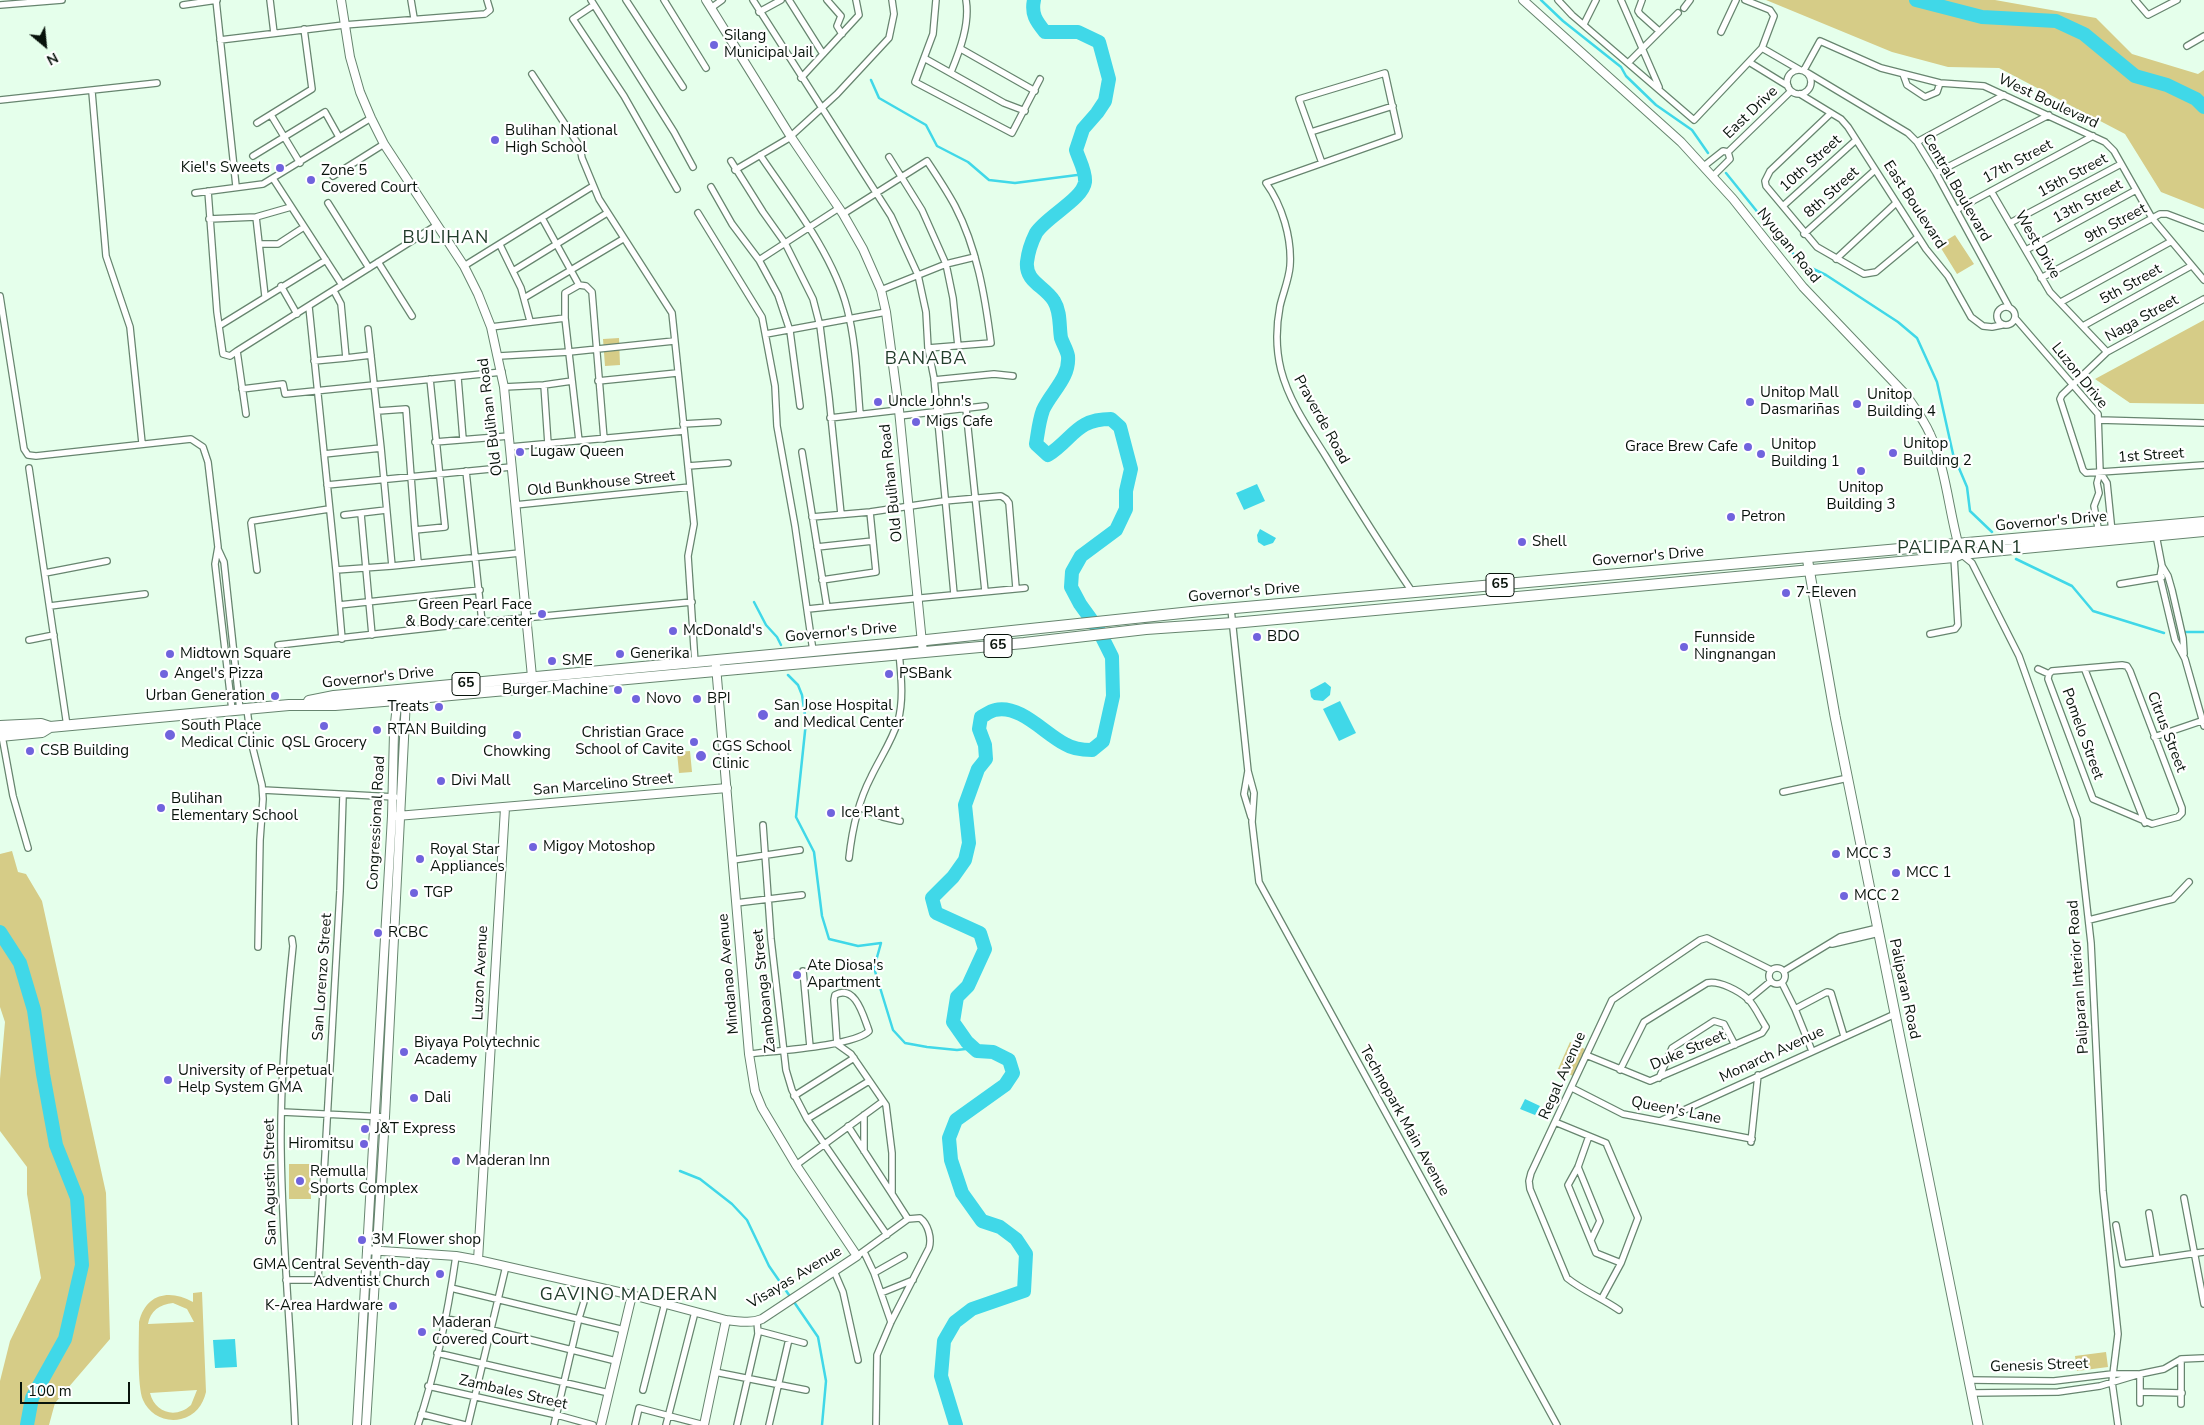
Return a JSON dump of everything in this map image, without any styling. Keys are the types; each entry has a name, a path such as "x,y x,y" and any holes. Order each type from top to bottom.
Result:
{"highway":[{"name":"Governor's Drive","path":"533,683 695,662 716,665 814,651 1072,625 1232,623 1808,570 2156,531 2204,522"},
{"name":"Governor's Drive","path":"2156,531 2204,532"},
{"name":"Governor's Drive","path":"1,733 42,732 50,727 289,705 336,705 716,665 899,655 1024,643 1231,609 1413,592 1807,557 1958,552"}],"main road":[{"name":"Paliparan Road","path":"1807,557 1848,778 1978,1425"}],"street":[{"path":"4,3 62,0"},
{"path":"183,5 216,0 236,186"},
{"path":"274,33 270,0 275,0"},
{"name":"Old Bulihan Road","path":"341,0 350,57 371,118 384,144 464,266 492,328 504,387 533,683"},
{"path":"411,0 414,18"},
{"path":"220,40 414,18 485,14 490,10 487,0"},
{"path":"626,0 683,87"},
{"path":"664,0 706,68"},
{"name":"Old Bulihan Road","path":"706,0 791,136 841,211 863,249 881,290 886,312 899,413 923,653"},
{"path":"711,8 722,0"},
{"path":"753,0 801,78 891,216 918,275 926,312 928,348 934,380 954,594"},
{"path":"759,12 781,0"},
{"path":"789,0 823,54"},
{"path":"827,0 840,12 841,16 837,26 842,34"},
{"path":"801,78 859,15 856,0"},
{"path":"735,170 791,136 822,108 889,38 894,14 892,0"},
{"path":"936,0 937,6 933,34 915,82 1012,133 1040,79"},
{"path":"951,72 961,49 965,25 966,0"},
{"name":"Nyugan Road","path":"1523,0 1681,142 1713,176 1802,287 1893,380 1919,414 1936,450 1958,552"},
{"path":"1558,0 1694,120 1762,48 1774,20 1772,12 1746,0"},
{"path":"1584,24 1596,0"},
{"path":"1621,0 1660,91"},
{"path":"1642,0 1639,7 1640,14 1659,31"},
{"path":"1684,8 1690,0"},
{"path":"1721,32 1736,0"},
{"path":"2135,0 2148,15 2177,0"},
{"path":"677,188 624,96 573,19 593,2 693,166"},
{"path":"1628,63 1678,13"},
{"path":"257,123 312,90 304,30"},
{"path":"2187,46 2204,36"},
{"name":"West Boulevard","path":"1804,71 1820,42 1881,68 1940,83 1984,86 2093,136 2111,146 2152,218 2170,242 2204,280"},
{"name":"Central Boulevard","path":"1762,48 1908,133 1917,142 1936,173 2008,307"},
{"path":"961,49 1035,91"},
{"path":"924,58 1004,103 1025,111"},
{"path":"1749,62 1789,88 1800,94 1810,88 1812,80 1804,71 1790,74 1789,88"},
{"path":"1385,73 1399,136 1322,163 1311,132 1299,99 1385,73"},
{"path":"532,74 580,147 582,158 593,186 607,213 672,312 694,524 688,556 695,662"},
{"path":"1904,74 1907,85 1925,97 1931,96 1936,92 1940,83"},
{"path":"0,100 92,92 157,83"},
{"name":"East Drive","path":"1728,152 1789,88"},
{"path":"92,92 106,256 130,328 142,443"},
{"name":"East Boulevard","path":"1800,94 1844,122 1918,237 1948,276 1967,312 1976,322 1983,326 2002,325"},
{"path":"1917,142 2004,95"},
{"path":"1311,132 1393,106"},
{"path":"253,156 325,112 339,137"},
{"path":"1831,114 1767,175 1766,186 1804,234 1817,247 1864,274 1870,275 1876,272 1918,237"},
{"path":"271,115 300,163"},
{"path":"1936,173 2049,116"},
{"path":"195,193 236,186 263,184 274,180 371,118"},
{"name":"17th Street","path":"1956,210 2093,136"},
{"name":"10th Street","path":"1783,206 1856,140"},
{"path":"333,176 384,144"},
{"name":"East Drive","path":"1704,166 1723,151 1728,152"},
{"name":"East Drive","path":"1713,176 1730,159 1728,152"},
{"path":"760,155 808,227 839,285 850,319 860,414"},
{"path":"890,157 922,210 946,264 954,298 958,346"},
{"path":"731,161 735,170 785,243 813,299 820,326 840,514"},
{"path":"759,260 808,227 876,192 927,161 956,207 975,257 985,297 991,343 928,348"},
{"name":"Praverde Road","path":"1322,163 1266,183 1273,192 1280,210 1290,251 1290,267 1278,321 1279,359 1286,386 1308,427 1364,520 1413,592"},
{"name":"15th Street","path":"2010,223 2121,164"},
{"name":"8th Street","path":"1804,234 1876,170"},
{"path":"274,180 342,285"},
{"path":"464,266 593,186"},
{"path":"711,187 732,224 759,260 778,294 790,331 800,406"},
{"name":"West Drive","path":"1991,190 2050,292 2107,352"},
{"name":"13th Street","path":"2026,250 2136,190"},
{"path":"208,191 219,326 223,354 228,356 437,226"},
{"path":"328,203 369,268"},
{"path":"1836,259 1896,204"},
{"path":"209,219 256,216 291,207"},
{"path":"513,271 607,213"},
{"path":"698,213 762,317 775,386 778,435 814,651"},
{"name":"9th Street","path":"2042,278 2160,214 2167,214 2204,228"},
{"path":"256,216 265,296"},
{"path":"542,218 580,285"},
{"path":"259,244 278,244 304,227"},
{"path":"524,298 623,239"},
{"path":"2061,302 2170,242"},
{"path":"500,245 524,298 530,321"},
{"path":"881,290 946,264 975,257"},
{"path":"219,326 326,260"},
{"path":"378,262 412,316"},
{"name":"5th Street","path":"2083,326 2191,266"},
{"path":"579,441 565,318 565,293 580,285 586,286 592,292 604,439"},
{"path":"281,286 297,314"},
{"path":"334,291 342,304 346,358"},
{"path":"0,296 24,449 28,454 36,456 191,439 203,447 208,462 218,547 215,564 240,710 252,743 263,790 258,947"},
{"name":"Naga Street","path":"2100,472 2086,473 2083,470 2060,403 2062,395 2107,352 2204,299"},
{"path":"309,307 342,639"},
{"path":"2008,307 2015,312 2014,321 2007,326 2002,325 1998,320 1997,314 2000,309 2008,307"},
{"path":"766,334 820,326 886,312"},
{"path":"492,328 530,321 565,318"},
{"name":"Luzon Drive","path":"2014,321 2026,331 2098,414 2100,472"},
{"path":"368,329 378,411 392,566"},
{"path":"499,356 569,352 674,341"},
{"path":"237,351 246,414"},
{"path":"314,361 371,355"},
{"path":"242,389 283,384 285,394 374,384 458,378 502,372"},
{"path":"598,381 677,372"},
{"path":"934,380 994,374 1013,376"},
{"path":"458,378 463,439"},
{"path":"415,530 444,527 430,379"},
{"path":"504,387 572,381"},
{"path":"544,384 548,444"},
{"path":"830,418 860,414 937,412 984,406"},
{"path":"378,411 406,409 418,562"},
{"path":"966,409 985,592"},
{"path":"2099,420 2204,423"},
{"path":"684,424 718,422"},
{"path":"510,447 684,432"},
{"path":"435,442 509,436"},
{"path":"324,454 381,448"},
{"path":"802,452 827,607"},
{"path":"688,466 728,463"},
{"name":"1st Street","path":"2100,472 2204,465"},
{"path":"327,484 511,467"},
{"path":"29,468 67,726"},
{"path":"466,471 482,622"},
{"path":"2100,472 2107,483 2112,536"},
{"path":"2099,537 2094,506 2099,493 2097,483 2100,472"},
{"name":"Old Bunkhouse Street","path":"515,505 690,487"},
{"path":"812,517 1001,496 1006,498 1009,503 1016,588"},
{"path":"257,570 252,521 329,509"},
{"path":"344,515 386,510"},
{"path":"822,580 876,572 870,512"},
{"path":"361,514 372,635"},
{"path":"2156,531 2162,566 2160,577 2175,640 2185,659"},
{"path":"817,546 873,540"},
{"path":"1930,634 1955,629 1958,625 1958,552"},
{"name":"Paliparan Interior Road","path":"1958,552 1972,563 2019,656 2077,819 2089,920 2103,1191 2118,1334 2112,1374 2118,1425"},
{"path":"336,570 520,553"},
{"path":"45,573 107,561"},
{"path":"2154,737 2204,722 2185,659 2172,590 2168,576 2162,566"},
{"path":"2120,584 2168,576"},
{"path":"808,609 1024,588"},
{"path":"339,604 480,590"},
{"path":"2164,592 2172,590"},
{"path":"50,606 144,594"},
{"path":"278,645 528,617 692,602"},
{"name":"Technopark Main Avenue","path":"1231,609 1248,771 1254,792 1252,822"},
{"path":"2172,628 2180,626"},
{"path":"29,640 54,635"},
{"path":"849,858 852,830 859,806 870,778 894,732 898,720 901,679 898,643"},
{"name":"Mindanao Avenue","path":"716,665 749,1054 756,1092 762,1108 796,1165 860,1254"},
{"name":"Citrus Street","path":"2085,670 2122,665 2127,666 2130,671 2182,808 2182,813 2178,817 2152,824 2145,823"},
{"path":"2038,669 2051,673 2085,670 2145,823"},
{"name":"Pomelo Street","path":"2051,673 2048,679 2092,799 2145,823"},
{"name":"Congressional Road","path":"357,1425 392,797 401,697"},
{"name":"Congressional Road","path":"366,1425 402,797 401,697"},
{"path":"1,733 13,796 28,848"},
{"name":"Technopark Main Avenue","path":"1248,771 1244,794 1252,822 1259,882 1557,1425"},
{"path":"1783,792 1848,778"},
{"name":"San Marcelino Street","path":"392,816 400,817 727,788"},
{"path":"263,790 343,796 402,797"},
{"name":"San Lorenzo Street","path":"318,1280 326,1113 340,900 343,796"},
{"path":"859,806 883,818 900,821"},
{"name":"Luzon Avenue","path":"478,1260 505,808"},
{"name":"Zamboanga Street","path":"763,825 768,898 786,1070 794,1096 807,1119 887,1235"},
{"path":"733,860 800,850"},
{"path":"2089,920 2173,899 2189,882"},
{"path":"736,903 802,895"},
{"path":"1784,971 1840,937 1878,930"},
{"name":"Regal Avenue","path":"1619,1310 1602,1298 1578,1288 1567,1278 1530,1189 1531,1174 1612,1000 1700,940 1707,938 1771,970"},
{"name":"San Agustin Street","path":"292,939 293,946 287,1003 281,1149 286,1280 295,1425"},
{"path":"1782,983 1775,984 1771,981 1769,975 1771,970 1779,968 1784,971"},
{"path":"803,971 810,1047"},
{"path":"1782,983 1785,979 1784,971"},
{"path":"1620,1070 1644,1022 1708,984 1714,982 1721,984 1748,1000 1771,981"},
{"path":"1782,983 1812,1051"},
{"path":"1795,1009 1827,992 1831,993 1844,1036"},
{"path":"749,1054 837,1044 863,1036 868,1031 854,998 845,993 835,995 837,1044 854,1058 882,1102 886,1105 892,1154 892,1194"},
{"name":"Duke Street","path":"1586,1055 1650,1082 1659,1079 1765,1030 1766,1027 1748,1000"},
{"name":"Monarch Avenue","path":"1660,1121 1895,1014"},
{"path":"1659,1079 1672,1048 1714,1021 1724,1024 1735,1045"},
{"path":"794,1096 854,1058"},
{"name":"Queen's Lane","path":"1572,1088 1624,1114 1751,1140 1758,1075"},
{"path":"807,1119 869,1081"},
{"path":"796,1165 882,1102"},
{"path":"282,1112 385,1117"},
{"path":"864,1115 864,1151"},
{"path":"1556,1122 1606,1143 1638,1218 1621,1263 1602,1298"},
{"path":"848,1126 908,1219 916,1217 924,1221 931,1243 891,1322 877,1355 876,1425"},
{"path":"1589,1136 1578,1167 1568,1185 1596,1253 1621,1263"},
{"path":"1578,1167 1600,1221 1591,1240"},
{"path":"2184,1198 2204,1304"},
{"path":"2149,1214 2156,1259"},
{"name":"Visayas Avenue","path":"367,1250 456,1256 478,1260 632,1295 726,1320 757,1321 860,1254 908,1219"},
{"path":"2116,1224 2123,1264 2204,1252"},
{"path":"860,1254 874,1273 891,1322"},
{"path":"418,1425 437,1353 456,1256"},
{"path":"874,1273 904,1256"},
{"path":"421,1414 466,1425 476,1396 506,1266"},
{"path":"834,1271 843,1292 858,1360"},
{"path":"286,1280 365,1283"},
{"path":"881,1293 913,1280"},
{"path":"554,1425 579,1318 589,1285"},
{"path":"451,1288 624,1330"},
{"path":"601,1425 632,1295"},
{"path":"643,1390 665,1303"},
{"path":"666,1425 695,1312"},
{"path":"444,1318 616,1361"},
{"path":"635,1425 639,1408 704,1425 726,1320"},
{"path":"737,1425 749,1378 758,1331 757,1321"},
{"path":"758,1331 804,1343"},
{"path":"769,1425 789,1339"},
{"path":"437,1353 609,1393"},
{"name":"Genesis Street","path":"1971,1393 2058,1392 2164,1370 2181,1359 2204,1358"},
{"path":"2181,1359 2181,1404"},
{"path":"715,1372 806,1390"},
{"name":"Genesis Street","path":"1969,1380 2054,1381 2112,1374 2140,1374"},
{"path":"2140,1374 2140,1403"},
{"path":"2022,1393 2023,1380"},
{"name":"Zambales Street","path":"428,1386 557,1415 592,1425"},
{"path":"2140,1392 2182,1393"}],"shaded area":[{"path":"1766,0 1995,0 2096,18 2132,54 2198,74 2204,70 2204,209 2161,192 2125,134 1999,68 1948,67 1892,52"},
{"path":"1955,235 1974,264 1957,274 1939,245"},
{"path":"2204,320 2204,404 2130,403 2095,379"},
{"path":"619,338 620,365 605,366 603,339"},
{"path":"690,751 692,772 679,773 677,752"},
{"path":"12,851 18,872 26,874 42,901 106,1193 110,1339 55,1403 49,1425 0,1425 0,1381 10,1341 41,1278 27,1194 27,1167 0,1131 0,1079 5,1022 0,1007 0,854"},
{"path":"1570,1042 1585,1049 1573,1076 1558,1069"},
{"name":"Remulla Sports Complex","path":"289,1164 310,1164 311,1199 289,1199"},
{"path":"202,1292 206,1392 203,1401 194,1413 186,1418 169,1420 153,1413 143,1400 139,1374 139,1322 142,1312 147,1305 160,1296 176,1296 193,1302 193,1293","holes":["173,1303 187,1309 194,1322 148,1324 151,1315 156,1309","197,1390 191,1405 179,1412 173,1413 167,1412 156,1405 150,1393"]},
{"path":"2106,1352 2108,1367 2077,1371 2075,1356"}],"water":[{"path":"1257,484 1265,501 1244,510 1236,493"},
{"path":"1260,529 1276,538 1273,543 1264,546 1258,542 1257,535"},
{"path":"1325,682 1331,687 1330,695 1323,701 1314,700 1311,697 1310,690"},
{"path":"1340,701 1356,733 1339,741 1323,709"},
{"path":"1525,1099 1540,1106 1535,1115 1520,1109"},
{"path":"235,1339 237,1367 215,1368 213,1340"}],"waterway":[{"path":"956,1425 941,1376 944,1341 955,1322 972,1309 1024,1291 1026,1254 1016,1239 1000,1227 982,1221 962,1193 951,1160 949,1138 956,1120 1005,1085 1013,1073 1009,1060 993,1052 977,1051 967,1042 953,1022 957,997 968,986 985,949 980,933 936,913 932,898 953,877 965,860 969,843 965,805 978,769 986,759 985,745 979,729 981,717 995,710 1014,711 1023,715 1065,744 1078,749 1092,750 1103,741 1113,696 1112,657 1098,629 1080,604 1071,587 1072,572 1081,556 1116,530 1126,509 1126,491 1131,469 1120,427 1111,419 1090,422 1076,431 1048,455 1036,444 1043,410 1063,378 1068,364 1068,356 1061,338 1059,314 1056,305 1050,296 1032,279 1027,269 1027,262 1030,247 1036,233 1078,195 1083,188 1085,182 1084,174 1076,150 1083,129 1105,101 1109,79 1099,42 1078,32 1045,32 1035,17 1033,9 1034,0"},
{"path":"1541,0 1563,21 1621,67 1626,76 1656,105 1692,130 1708,153"},
{"path":"1916,0 1982,17 2056,21 2084,34 2135,76 2167,85 2196,99 2204,107"},
{"path":"871,80 879,98 926,125 937,146 968,162 989,180 1015,183 1085,174"},
{"path":"1726,173 1776,235 1803,264 1826,275 1898,322 1917,338 1937,382 1953,454 1967,487 1970,511 1992,532"},
{"path":"2016,559 2072,586 2093,611 2164,633"},
{"path":"754,602 766,625 777,637 781,645"},
{"path":"2185,632 2204,632"},
{"path":"788,675 798,685 802,695 806,722 796,817 814,852 822,916 829,939 858,946 881,943 874,968 893,1030 905,1043 957,1050 974,1048"},
{"path":"0,932 20,963 34,1010 56,1145 77,1198 82,1265 65,1339 32,1398 27,1425"},
{"path":"680,1171 700,1179 732,1204 747,1220 769,1266 789,1295"},
{"path":"794,1302 818,1337 826,1381 822,1425"}],"place":[{"name":"Silang Municipal Jail","path":"714,45"},
{"name":"Bulihan National High School","path":"495,140"},
{"name":"Kiel's Sweets","path":"280,168"},
{"name":"Zone 5 Covered Court","path":"311,180"},
{"name":"Uncle John's","path":"878,402"},
{"name":"Unitop Mall Dasmariñas","path":"1750,402"},
{"name":"Unitop Building 4","path":"1857,404"},
{"name":"Migs Cafe","path":"916,422"},
{"name":"Grace Brew Cafe","path":"1748,447"},
{"name":"Lugaw Queen","path":"520,452"},
{"name":"Unitop Building 2","path":"1893,453"},
{"name":"Unitop Building 1","path":"1761,454"},
{"name":"Unitop Building 3","path":"1861,471"},
{"name":"Petron","path":"1731,517"},
{"name":"Shell","path":"1522,542"},
{"name":"7-Eleven","path":"1786,593"},
{"name":"Green Pearl Face & Body care center","path":"542,614"},
{"name":"McDonald's","path":"673,631"},
{"name":"BDO","path":"1257,637"},
{"name":"Funnside Ningnangan","path":"1684,647"},
{"name":"Midtown Square","path":"170,654"},
{"name":"Generika","path":"620,654"},
{"name":"SME","path":"552,661"},
{"name":"Angel's Pizza","path":"164,674"},
{"name":"PSBank","path":"889,674"},
{"name":"Burger Machine","path":"618,690"},
{"name":"Urban Generation","path":"275,696"},
{"name":"Novo","path":"636,699"},
{"name":"BPI","path":"697,699"},
{"name":"Treats","path":"439,707"},
{"name":"San Jose Hospital and Medical Center","path":"763,715"},
{"name":"QSL Grocery","path":"324,726"},
{"name":"RTAN Building","path":"377,730"},
{"name":"South Place Medical Clinic","path":"170,735"},
{"name":"Chowking","path":"517,735"},
{"name":"Christian Grace School of Cavite","path":"694,742"},
{"name":"CSB Building","path":"30,751"},
{"name":"CGS School Clinic","path":"701,756"},
{"name":"Divi Mall","path":"441,781"},
{"name":"Bulihan Elementary School","path":"161,808"},
{"name":"Ice Plant","path":"831,813"},
{"name":"Migoy Motoshop","path":"533,847"},
{"name":"MCC 3","path":"1836,854"},
{"name":"Royal Star Appliances","path":"420,859"},
{"name":"MCC 1","path":"1896,873"},
{"name":"TGP","path":"414,893"},
{"name":"MCC 2","path":"1844,896"},
{"name":"RCBC","path":"378,933"},
{"name":"Ate Diosa's Apartment","path":"797,975"},
{"name":"Biyaya Polytechnic Academy","path":"404,1052"},
{"name":"University of Perpetual Help System GMA","path":"168,1080"},
{"name":"Dali","path":"414,1098"},
{"name":"J&T Express","path":"365,1129"},
{"name":"Hiromitsu","path":"364,1144"},
{"name":"Maderan Inn","path":"456,1161"},
{"name":"Remulla Sports Complex","path":"300,1181"},
{"name":"3M Flower shop","path":"362,1240"},
{"name":"GMA Central Seventh-day Adventist Church","path":"440,1274"},
{"name":"K-Area Hardware","path":"393,1306"},
{"name":"Maderan Covered Court","path":"422,1332"}],"district":[{"name":"BULIHAN","path":"446,239"},
{"name":"BANABA","path":"926,360"},
{"name":"PALIPARAN 1","path":"1960,549"},
{"name":"GAVINO MADERAN","path":"629,1296"}]}
